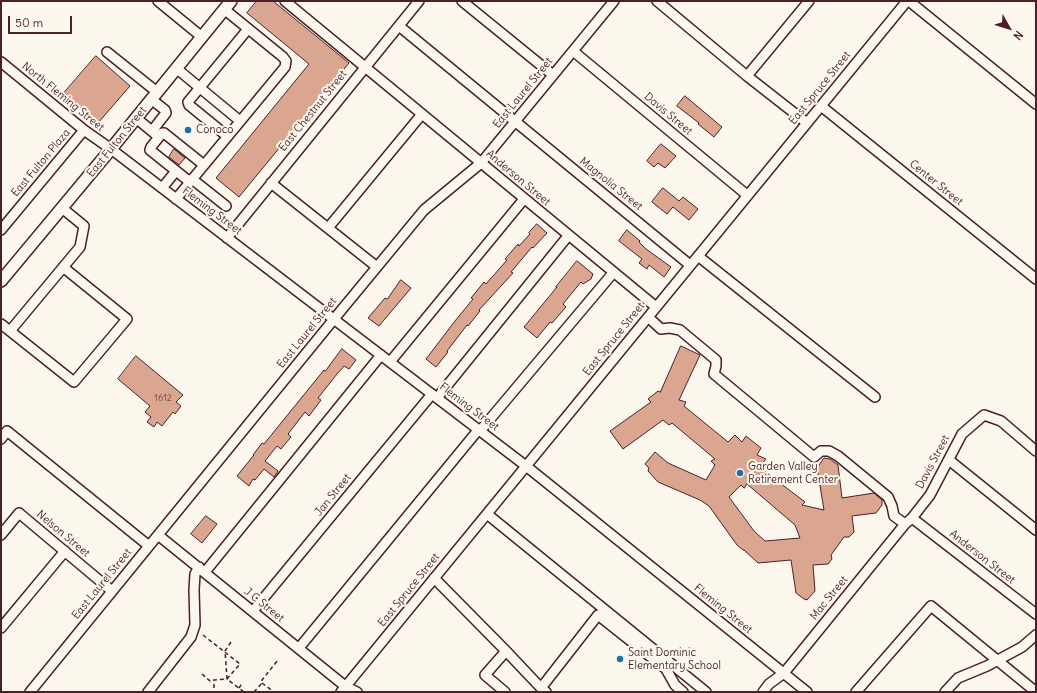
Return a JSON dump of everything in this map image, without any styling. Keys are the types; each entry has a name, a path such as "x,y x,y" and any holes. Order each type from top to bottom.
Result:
{"main road":[{"name":"East Fulton Street","path":"1,281 228,5"}],"street":[{"path":"158,1 202,37"},
{"name":"Anderson Street","path":"285,1 568,236 656,307"},
{"name":"East Chestnut Street","path":"227,238 419,1"},
{"path":"462,1 554,75"},
{"name":"East Laurel Street","path":"30,692 424,210 481,163 614,1"},
{"path":"657,1 806,123"},
{"path":"747,76 809,1"},
{"path":"905,2 1036,104"},
{"name":"East Spruce Street","path":"343,689 905,2"},
{"path":"176,199 284,67 286,61 248,29 228,5"},
{"name":"Magnolia Street","path":"399,26 690,265"},
{"path":"227,136 188,102 248,29"},
{"name":"Davis Street","path":"573,51 748,195"},
{"path":"108,52 154,96 166,112 155,134 150,150 176,171 191,180 226,206"},
{"name":"North Fleming Street","path":"1,62 84,130 111,149"},
{"path":"176,68 240,121"},
{"name":"Center Street","path":"821,106 1036,279"},
{"path":"328,228 422,114"},
{"path":"136,118 155,134 164,133 204,165"},
{"name":"East Fulton Plaza","path":"1,230 84,130"},
{"name":"Fleming Street","path":"111,149 480,430 807,692"},
{"path":"162,188 176,171"},
{"path":"271,183 377,267"},
{"path":"390,362 524,199"},
{"path":"10,331 80,247 84,226 62,208"},
{"name":"Jan Street","path":"253,611 568,236"},
{"path":"698,256 875,397"},
{"path":"1,324 74,382 127,319 63,267"},
{"path":"299,648 613,273"},
{"path":"648,317 661,328 680,330 716,360 714,374 814,457 821,451 829,451 838,456 888,497 894,516 905,524"},
{"path":"148,692 191,637 196,625 194,590 195,574 202,570 381,355"},
{"name":"Davis Street","path":"912,518 930,495 962,434 984,415 1001,421 1036,451"},
{"path":"1,439 8,432 149,546"},
{"path":"949,460 1036,530"},
{"name":"Nelson Street","path":"1,535 19,513 112,591"},
{"path":"487,514 706,692"},
{"name":"Anderson Street","path":"912,518 1036,614"},
{"name":"Mac Street","path":"763,692 770,684 784,673 905,524 912,518"},
{"name":"J C Street","path":"158,535 299,648 343,689 357,692"},
{"path":"1,628 64,551"},
{"path":"434,578 543,690 598,615 666,669 675,685 683,692"},
{"path":"856,692 931,606 1036,692"},
{"path":"945,692 958,678 1022,647 1036,635"},
{"path":"505,692 485,675 506,651"}],"path":[{"path":"203,635 240,664 227,679"},
{"path":"227,679 225,652 231,642"},
{"path":"254,692 278,660"},
{"path":"202,674 210,681 227,679 244,692"},
{"path":"214,680 214,692"},
{"path":"239,688 243,682"},
{"path":"262,683 274,692"}],"building":[{"path":"257,1 273,1 349,63 239,197 216,178 309,64 247,13"},
{"path":"96,56 130,86 98,123 64,93"},
{"path":"685,96 722,127 714,137 677,106"},
{"path":"661,144 676,156 665,168 658,163 654,167 647,161"},
{"path":"174,149 185,158 179,165 169,157"},
{"path":"663,188 679,201 683,197 698,209 689,220 673,207 667,214 652,202"},
{"path":"537,224 547,233 533,248 532,247 511,272 513,273 479,310 480,311 468,326 467,325 436,367 426,359 473,299 471,298 484,282 486,284 507,260 505,259 518,244 519,246 530,234 529,233"},
{"path":"627,230 640,241 639,242 646,249 671,267 664,277 649,265 647,269 639,263 642,259 619,241"},
{"path":"577,261 593,274 591,279 583,284 581,282 563,304 566,307 552,323 550,322 537,338 524,327"},
{"path":"401,280 411,288 379,326 368,318 385,298 387,299"},
{"name":"Garden Valley Retirement Center","path":"681,346 700,355 679,400 686,402 684,406 728,442 735,435 742,442 746,436 761,448 757,455 766,459 759,467 805,502 802,505 824,510 817,468 824,458 830,459 838,465 842,498 874,493 882,500 882,505 876,513 852,516 854,532 849,537 844,537 831,555 832,559 828,564 813,565 815,591 807,600 796,593 791,560 758,563 737,545 709,506 700,500 658,482 648,471 649,468 645,464 655,452 668,463 706,480 715,465 711,461 715,459 672,423 669,425 663,420 623,449 610,431 651,402 648,399 658,391 660,392","holes":["747,484 795,525 800,538 765,541 754,531 729,497 741,485 744,488"]},
{"path":"342,349 356,360 349,369 344,366 318,398 321,400 309,416 305,412 288,434 291,437 281,449 277,446 265,461 278,471 274,477 264,469 255,480 253,479 249,486 237,476 262,443 264,444"},
{"path":"136,356 183,395 176,402 181,406 175,414 173,412 162,426 157,422 154,427 147,422 151,417 145,412 150,406 118,379"},
{"path":"206,516 217,524 202,543 191,534"}],"place":[{"name":"Conoco","path":"188,130"},
{"name":"Garden Valley Retirement Center","path":"740,473"},
{"name":"Saint Dominic Elementary School","path":"620,659"}]}
